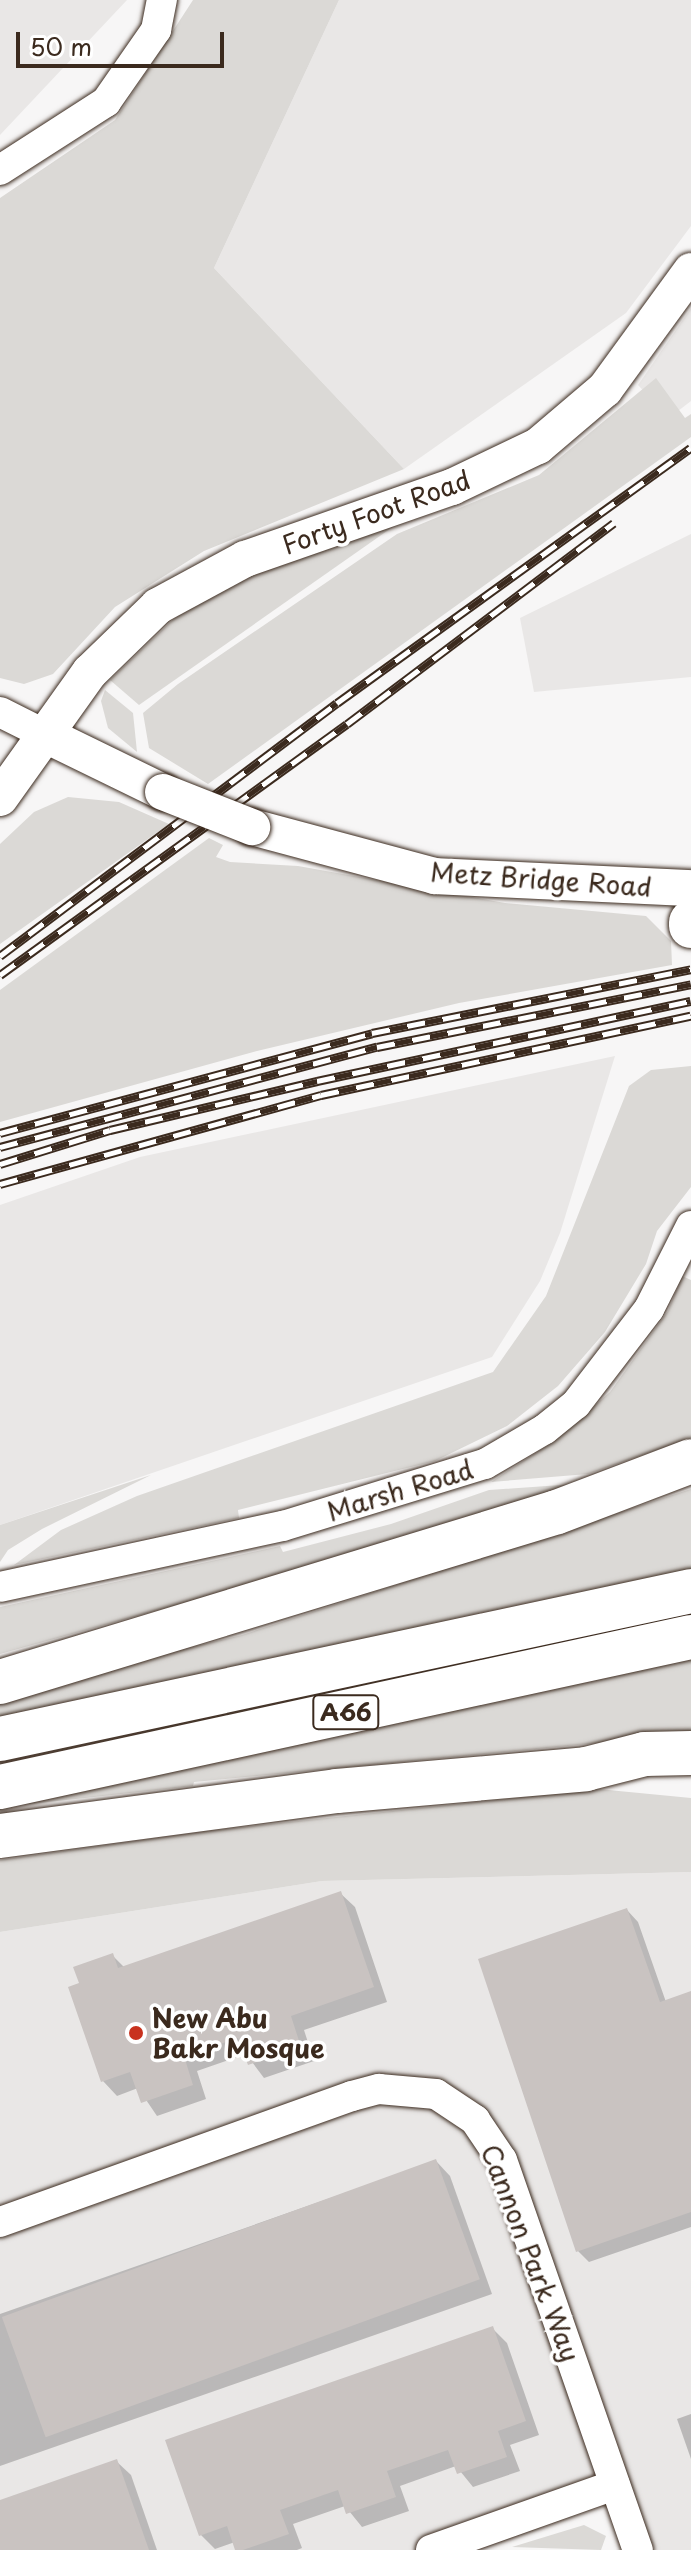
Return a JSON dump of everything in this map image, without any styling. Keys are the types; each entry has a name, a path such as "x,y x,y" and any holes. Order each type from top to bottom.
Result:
{"highway":[{"path":"0,1682 557,1512 691,1461"},
{"name":"A66","path":"0,1739 691,1591"},
{"name":"A66","path":"0,1787 691,1637"},
{"path":"0,1836 337,1791 586,1769 645,1754 691,1753"},
{"path":"586,1769 691,1781"}],"street":[{"path":"0,170 106,102 156,30 162,0"},
{"name":"Forty Foot Road","path":"0,798 90,672 158,606 245,559 452,487 538,446 605,389 691,271"},
{"path":"0,712 46,735"},
{"name":"Metz Bridge Road","path":"46,735 163,792 252,827 435,876 691,888"},
{"name":"Marsh Road","path":"0,1587 283,1526 485,1464 545,1429 576,1404 649,1309 691,1226"},
{"name":"Cannon Park Way","path":"0,2222 352,2096 379,2089 436,2094 475,2120 502,2160 638,2550"},
{"path":"431,2550 615,2485"}],"shaded area":[{"path":"0,0 127,0 0,135"},
{"path":"193,0 339,0 214,268 404,469 204,551 115,607 53,674 24,684 0,678 0,198 115,120"},
{"path":"339,0 691,0 691,226 626,313 404,469 214,268"},
{"path":"691,308 691,401 669,418 638,385"},
{"path":"656,378 685,418 691,414 691,437 208,784 149,748 143,713 178,684 397,534 539,475"},
{"path":"397,524 139,705 110,680 181,612 251,573"},
{"path":"691,534 691,677 534,692 520,618"},
{"path":"105,690 133,713 137,752 108,728 101,701"},
{"path":"68,797 119,802 169,824 0,944 0,844 34,812"},
{"path":"209,838 223,845 216,857 230,862 298,866 505,903 646,916 671,941 672,965 459,1003 257,1051 0,1122 0,990"},
{"path":"615,1056 560,1233 540,1281 492,1357 0,1525 0,1205 140,1157"},
{"path":"691,1066 691,1187 657,1231 646,1264 605,1332 558,1386 507,1426 435,1461 238,1510 239,1518 14,1565 61,1530 137,1496 493,1372 546,1296 629,1086 651,1070"},
{"path":"682,1276 691,1280 691,1438 588,1474 491,1482 557,1439 610,1392 668,1311"},
{"path":"151,1475 42,1529 8,1550 0,1562 0,1525"},
{"path":"589,1483 223,1592 0,1654 0,1607 280,1546 283,1552 391,1524 489,1490"},
{"path":"691,1489 691,1572 0,1718 0,1693 242,1635"},
{"path":"691,1655 691,1734 194,1782 193,1786 12,1806"},
{"path":"598,1789 691,1798 691,1872 322,1881 0,1932 0,1860 206,1831"},
{"path":"691,1872 691,2550 655,2550 631,2495 479,2550 0,2550 0,1932 322,1881"},
{"path":"584,2525 606,2536 601,2550 512,2547"}],"building":[{"path":"341,1891 374,1987 291,2016 301,2047 248,2065 238,2038 184,2056 193,2085 141,2103 130,2072 101,2082 68,1987 79,1983 73,1967 113,1953 118,1968"},
{"path":"627,1908 660,2002 691,1991 691,2212 576,2252 478,1959"},
{"path":"436,2159 480,2279 46,2437 2,2317"},
{"path":"493,2326 526,2421 498,2431 507,2457 457,2474 448,2450 387,2471 396,2497 346,2514 338,2490 280,2510 289,2534 243,2550 235,2550 227,2526 199,2536 165,2440"},
{"path":"117,2459 149,2550 0,2550 0,2500"}],"railway":[{"path":"0,956 337,703 691,448"},
{"path":"0,975 347,724 614,523"},
{"path":"0,1133 372,1033 691,969"},
{"path":"0,1147 377,1047 691,984"},
{"path":"0,1164 110,1130 317,1081 691,1001"},
{"path":"0,1184 321,1095 691,1016"}],"place":[{"name":"New Abu Bakr Mosque","path":"136,2033"}]}
